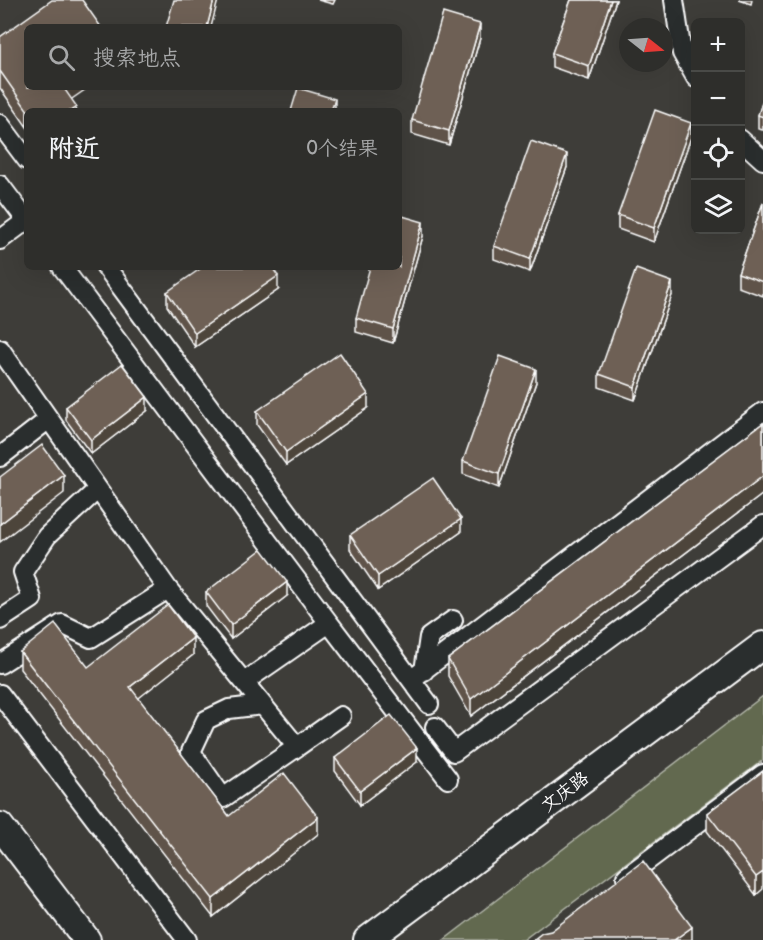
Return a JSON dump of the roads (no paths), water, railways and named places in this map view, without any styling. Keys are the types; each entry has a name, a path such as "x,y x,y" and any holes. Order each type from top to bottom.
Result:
{"street":[{"path":"674,0 682,53 693,72"},
{"path":"0,124 24,156"},
{"path":"745,144 763,160"},
{"path":"0,185 24,216"},
{"path":"0,240 24,222"},
{"path":"64,270 448,779"},
{"path":"108,270 418,675 429,704"},
{"path":"0,349 168,589 297,747"},
{"path":"418,675 763,412"},
{"path":"0,457 49,419"},
{"path":"0,620 32,599 23,572 47,536 98,489"},
{"path":"435,727 454,752 763,525"},
{"path":"0,664 62,624 91,638 168,589"},
{"path":"418,675 429,637 453,620"},
{"path":"244,682 329,623"},
{"name":"文庆路","path":"367,940 763,645"},
{"path":"0,694 187,940"},
{"path":"262,705 229,708 206,720 191,752 223,798 341,716"},
{"path":"610,889 763,774"},
{"path":"0,826 87,940"}]}
